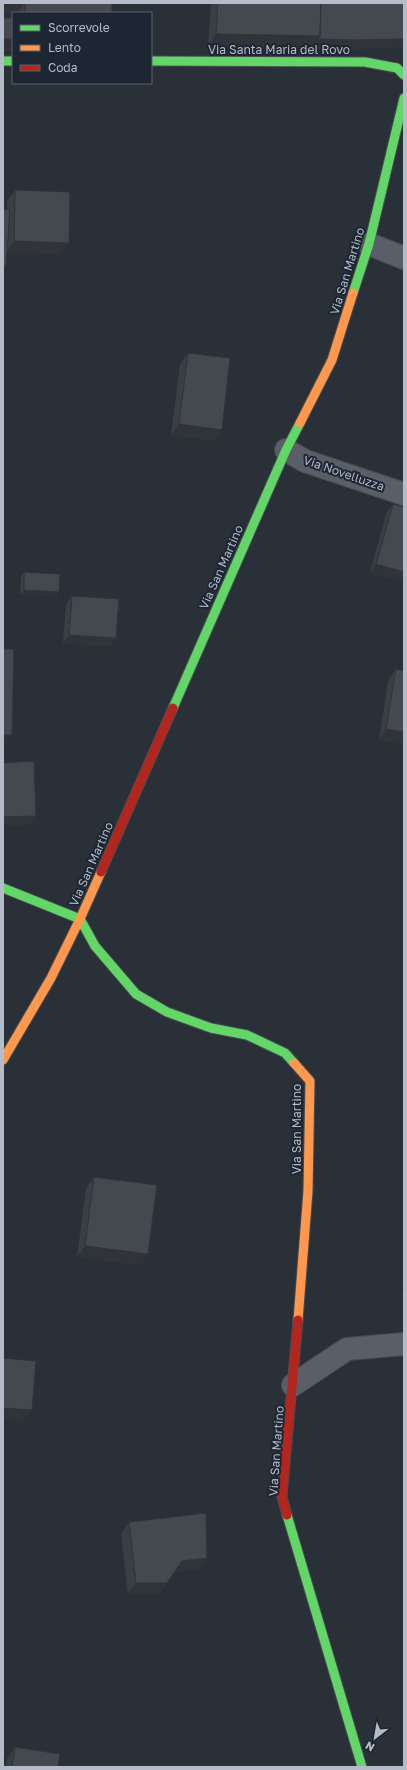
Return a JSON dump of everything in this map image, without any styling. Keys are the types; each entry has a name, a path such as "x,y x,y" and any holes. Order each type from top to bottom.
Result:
{"street":[{"name":"Via Santa Maria del Rovo","path":"152,61 365,62 397,68 404,75"},
{"name":"Via San Martino","path":"362,1767 282,1497 293,1385 308,1191 310,1081 285,1053 247,1036 211,1028 167,1012 136,994 95,946 80,918 286,450 332,360 370,244 404,98"},
{"path":"370,244 404,258"},
{"name":"Via Novelluzza","path":"286,450 305,461 404,494"},
{"path":"3,888 80,918 52,978 3,1060"},
{"path":"293,1385 347,1349 404,1344"}],"building":[{"path":"25,3 112,3 112,12 25,12"},
{"path":"218,3 321,3 320,36 216,34"},
{"path":"321,3 404,3 404,39 318,39 320,36"},
{"path":"3,18 12,18 12,39 3,39"},
{"path":"15,190 70,192 69,243 14,241"},
{"path":"3,209 10,210 6,266 3,265"},
{"path":"188,353 230,358 222,430 179,424"},
{"path":"393,504 404,507 404,572 376,564"},
{"path":"24,572 60,574 59,592 24,590"},
{"path":"72,596 119,599 116,638 69,635"},
{"path":"3,649 14,649 12,735 3,735"},
{"path":"396,669 404,671 404,732 386,729"},
{"path":"34,761 36,816 3,817 3,763"},
{"path":"94,1177 157,1185 148,1254 85,1246"},
{"path":"3,1358 36,1361 32,1410 3,1408"},
{"path":"206,1513 207,1558 182,1561 167,1583 136,1583 129,1522"},
{"path":"15,1747 60,1754 58,1767 12,1767"}],"traffic: fast":[{"path":"3,61 12,61"},
{"path":"152,61 365,62 397,68 404,75"},
{"path":"353,293 369,244 404,98"},
{"path":"173,708 286,450 300,423"},
{"path":"3,888 80,919"},
{"path":"80,919 95,946 136,994 167,1012 211,1028 247,1035 285,1053 294,1063"},
{"path":"287,1515 362,1767"}],"traffic: slow":[{"path":"300,423 332,360 353,293"},
{"path":"3,1060 51,978 101,872"},
{"path":"294,1063 310,1081 308,1191 298,1320"}],"traffic: jam":[{"path":"101,872 173,708"},
{"path":"287,1515 282,1497 298,1320"}]}
